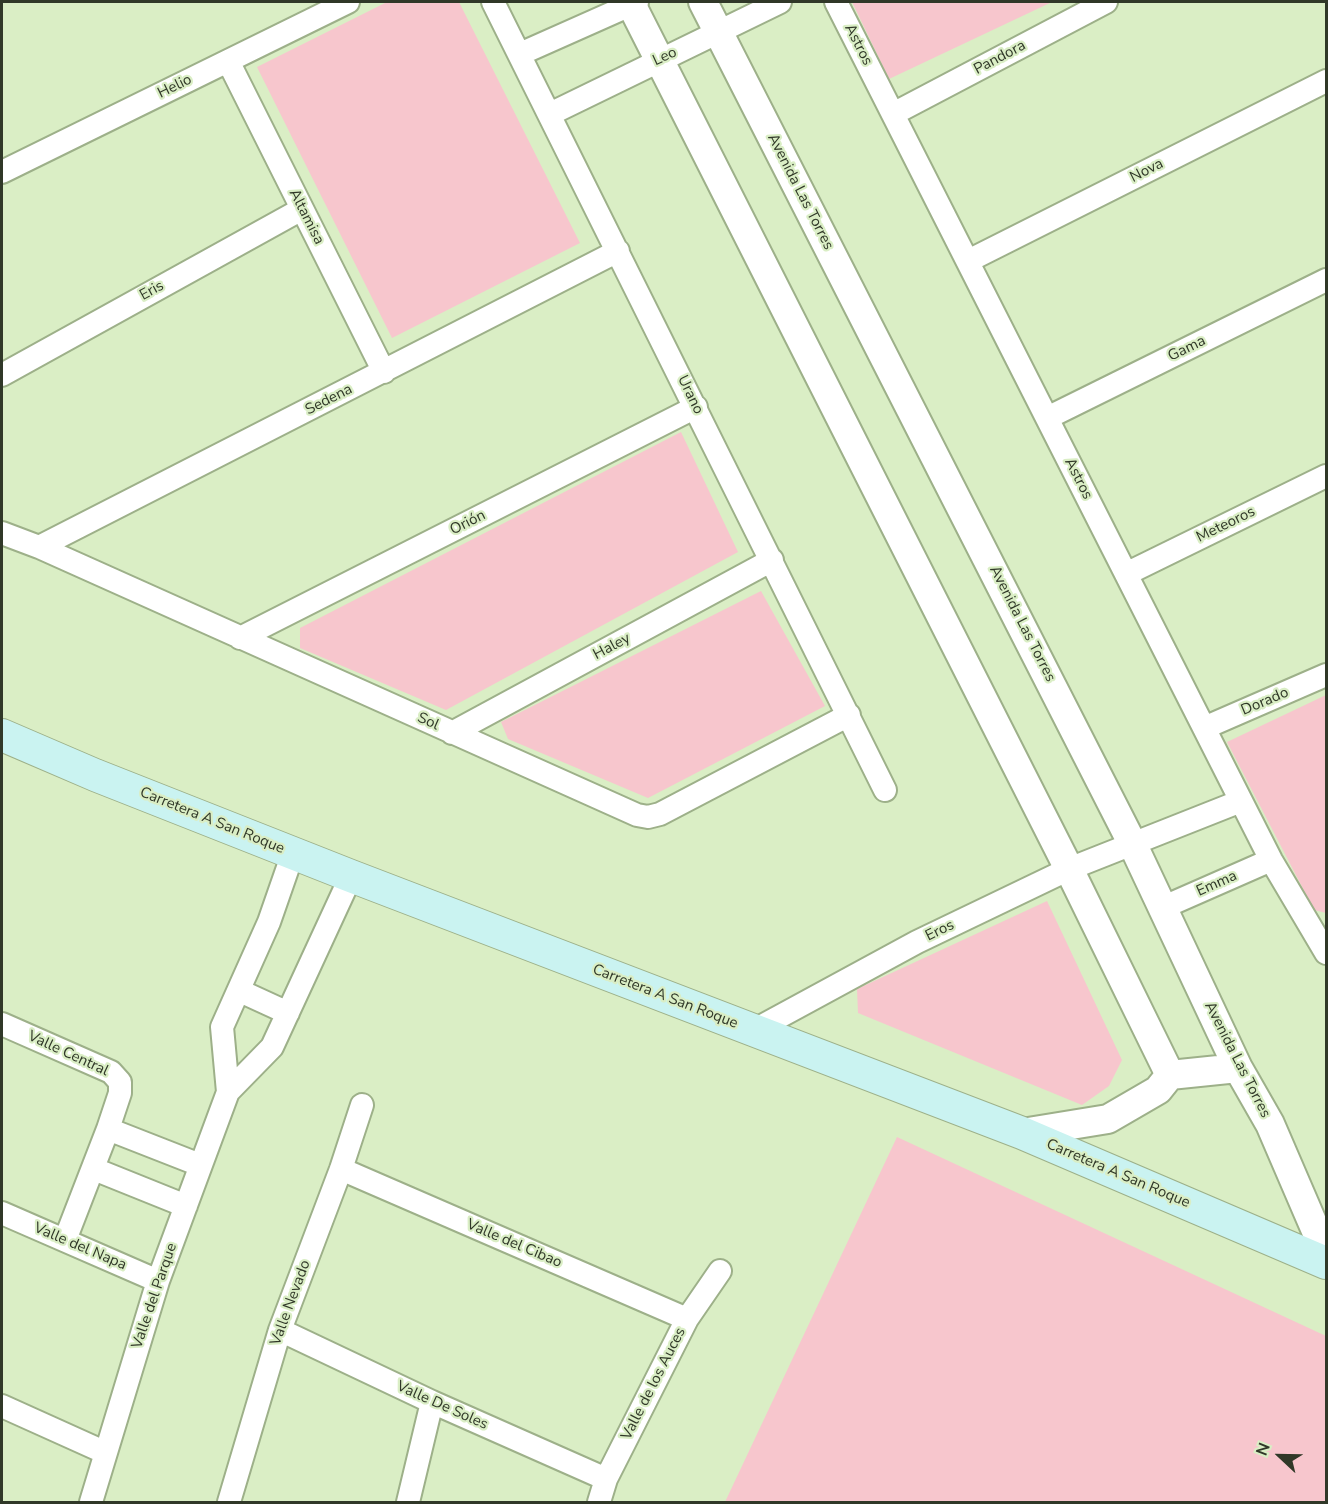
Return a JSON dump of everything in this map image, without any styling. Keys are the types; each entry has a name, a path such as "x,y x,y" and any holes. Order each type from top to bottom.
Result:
{"main road":[{"name":"Carretera A San Roque","path":"2,735 351,876 1022,1133 1326,1263"}],"street":[{"name":"Helio","path":"2,172 348,2"},
{"name":"Urano","path":"493,2 885,790"},
{"path":"520,54 633,2 658,59 1068,869 1170,1076"},
{"name":"Avenida Las Torres","path":"703,2 1164,907 1238,1068 1270,1124 1326,1254"},
{"name":"Leo","path":"550,114 658,59 780,2"},
{"name":"Astros","path":"836,2 1271,860 1326,953"},
{"name":"Pandora","path":"893,114 1106,2"},
{"name":"Altamisa","path":"228,61 384,372"},
{"name":"Nova","path":"968,261 1326,81"},
{"name":"Eris","path":"2,375 302,209"},
{"name":"Sedena","path":"39,547 618,251"},
{"name":"Gama","path":"1047,418 1326,280"},
{"name":"Orión","path":"240,638 696,407"},
{"name":"Meteoros","path":"1126,574 1326,476"},
{"name":"Sol","path":"2,533 39,547 628,812 648,817 660,814 849,715"},
{"name":"Haley","path":"452,733 772,560"},
{"name":"Dorado","path":"1204,728 1326,675"},
{"path":"1133,845 1241,801"},
{"name":"Eros","path":"753,1030 917,942 1068,869 1133,845"},
{"name":"Valle del Parque","path":"228,1092 222,1027 240,991 293,853"},
{"name":"Emma","path":"1164,907 1271,860"},
{"name":"Valle del Parque","path":"91,1503 104,1452 158,1281 228,1092 272,1047 351,876"},
{"path":"240,991 288,1013"},
{"name":"Valle Central","path":"2,1024 111,1072 120,1082 120,1093 94,1169 64,1240"},
{"path":"1022,1133 1108,1119 1158,1090 1170,1076 1238,1068"},
{"name":"Valle Nevado","path":"229,1503 280,1330 341,1169 362,1106"},
{"path":"108,1129 200,1165"},
{"path":"94,1169 186,1206"},
{"name":"Valle del Cibao","path":"341,1169 687,1319"},
{"name":"Valle del Napa","path":"2,1213 158,1281"},
{"name":"Valle de los Auces","path":"599,1503 606,1479 687,1319 720,1271"},
{"name":"Valle De Soles","path":"280,1330 432,1402 606,1479"},
{"path":"408,1503 432,1402"},
{"path":"2,1407 104,1452"}],"shaded area":[{"path":"387,2 459,2 580,243 392,338 257,67"},
{"path":"852,2 1052,2 889,79"},
{"path":"681,432 738,552 446,710 300,648 300,628"},
{"path":"761,591 825,706 648,798 508,739 501,722"},
{"path":"1326,695 1326,913 1314,910 1227,742"},
{"path":"1047,901 1122,1060 1109,1086 1082,1105 858,1013 857,989"},
{"path":"897,1137 1326,1336 1326,1502 725,1502"}]}
